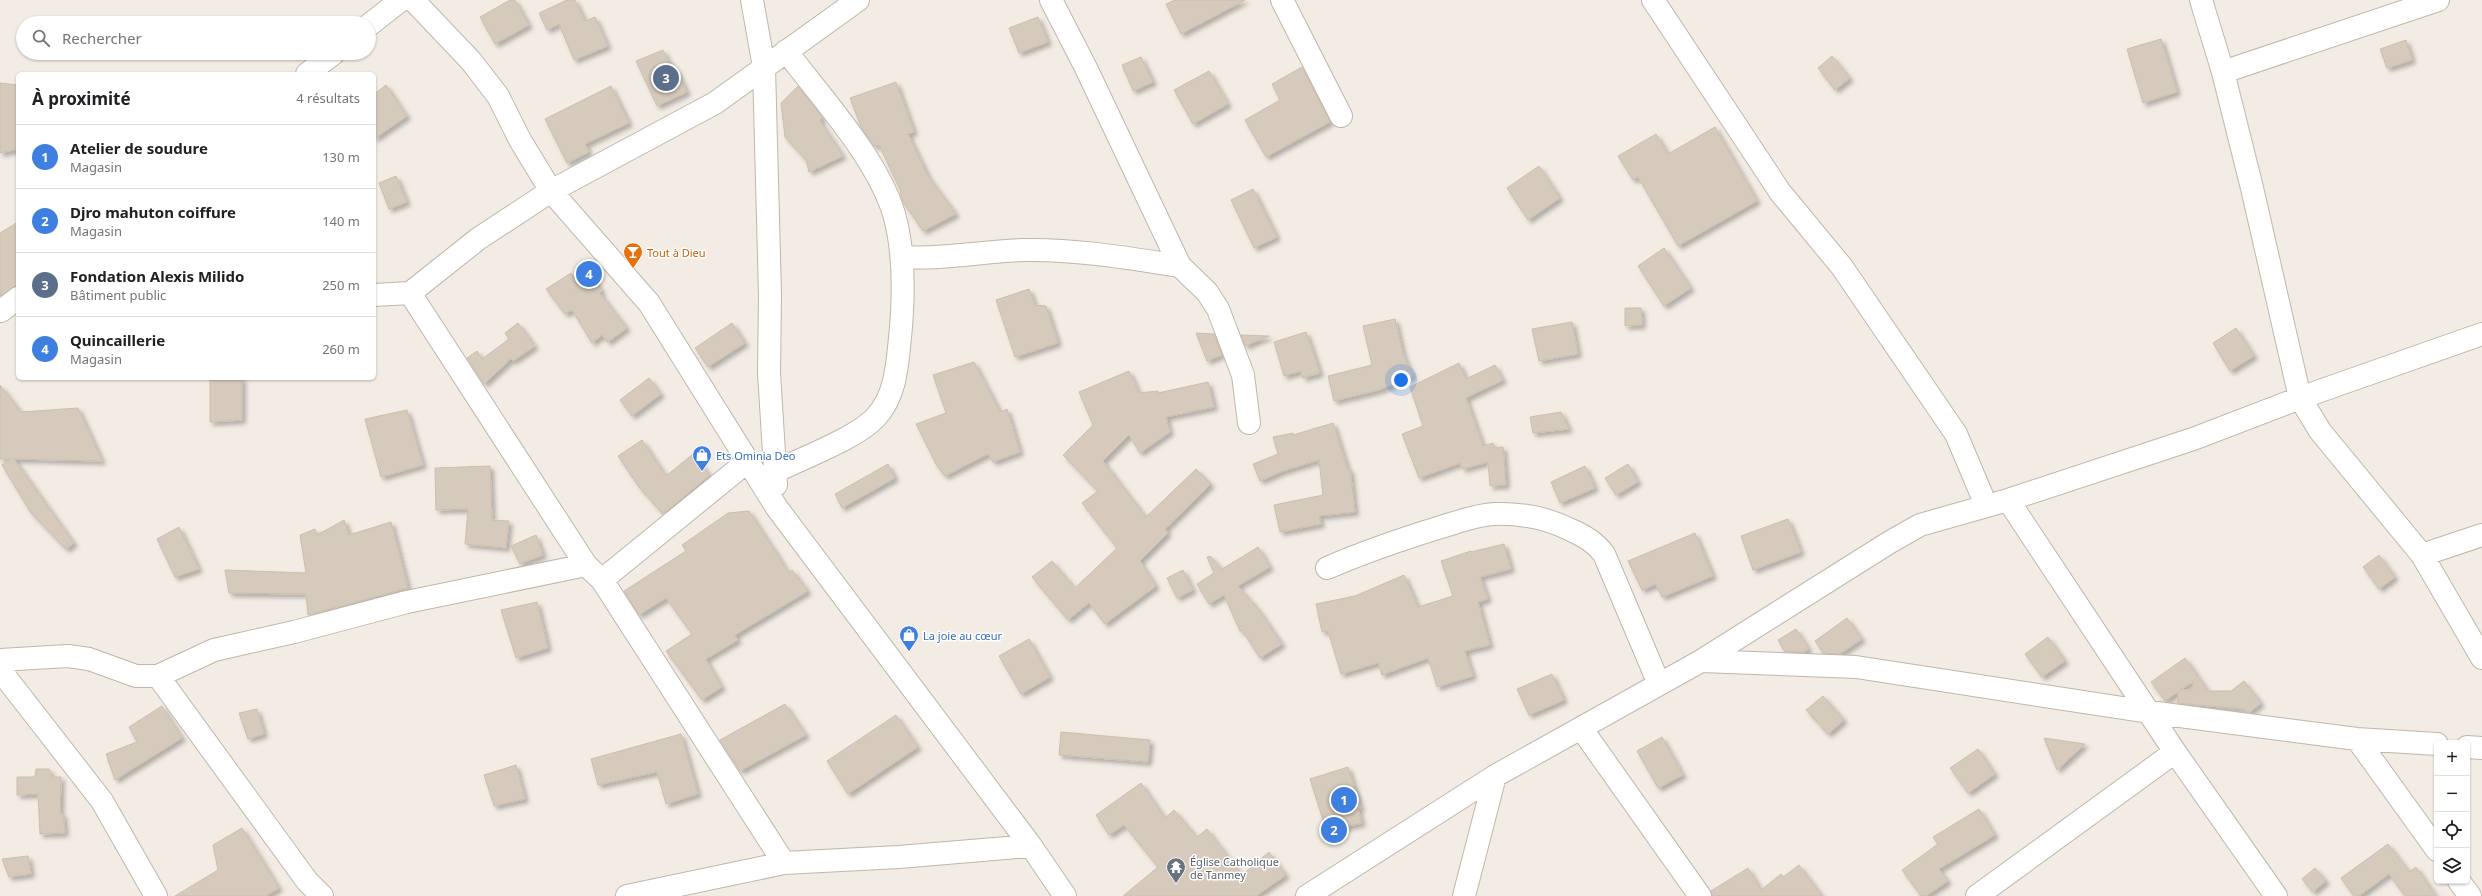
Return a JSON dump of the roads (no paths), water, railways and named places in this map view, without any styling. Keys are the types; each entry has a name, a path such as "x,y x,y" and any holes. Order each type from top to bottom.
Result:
{"street":[{"path":"376,20 401,0"},
{"path":"413,0 471,61 498,96 520,140 551,191 649,303 778,508 1031,846 1065,896"},
{"path":"752,0 764,67 770,295 769,373 778,508"},
{"path":"376,295 410,292 478,239 551,191 715,104 858,0"},
{"path":"1050,0 1086,68 1180,266 1207,292 1218,309 1243,375 1249,423"},
{"path":"1282,0 1341,116"},
{"path":"1653,0 1780,192 1842,268 1956,434 1986,505"},
{"path":"2201,0 2223,72 2252,188 2300,398 2320,431 2422,555 2482,658"},
{"path":"2223,72 2438,0"},
{"path":"775,472 857,432 875,419 887,405 893,389 898,357 902,257 894,214 875,171 786,51"},
{"path":"310,72 325,60"},
{"path":"902,257 934,256 986,251 1063,250 1180,266"},
{"path":"410,292 586,565 602,580 784,863"},
{"path":"6,311 16,300"},
{"path":"1307,896 1495,776 1701,661 1890,542 1920,526 1986,505 2008,500 2193,440 2300,398 2482,334"},
{"path":"602,580 748,461"},
{"path":"2008,500 2175,752 2276,896"},
{"path":"1327,568 1372,549 1472,518 1493,514 1539,518 1558,524 1598,545 1604,554 1659,684"},
{"path":"2422,555 2482,535"},
{"path":"0,660 68,656 89,659 136,676 158,676 214,650 294,632 407,602 586,565"},
{"path":"1701,661 1856,667 2149,712 2358,739 2434,744"},
{"path":"0,670 102,801 156,896"},
{"path":"158,676 307,881 322,896"},
{"path":"1581,728 1700,896"},
{"path":"2358,739 2436,848"},
{"path":"2470,747 2482,748"},
{"path":"1977,896 2175,752"},
{"path":"1464,896 1495,776"},
{"path":"627,896 784,863 899,857 1031,846"},
{"path":"2461,884 2470,896"}],"place":[{"name":"Fondation Alexis Milido","path":"666,78"},
{"name":"Tout à Dieu","path":"633,269"},
{"name":"Quincaillerie","path":"589,274"},
{"name":"Ets Ominia Deo","path":"702,472"},
{"name":"La joie au cœur","path":"909,652"},
{"name":"Atelier de soudure","path":"1344,800"},
{"name":"Djro mahuton coiffure","path":"1334,830"},
{"name":"Église Catholique de Tanmey","path":"1176,884"}]}
